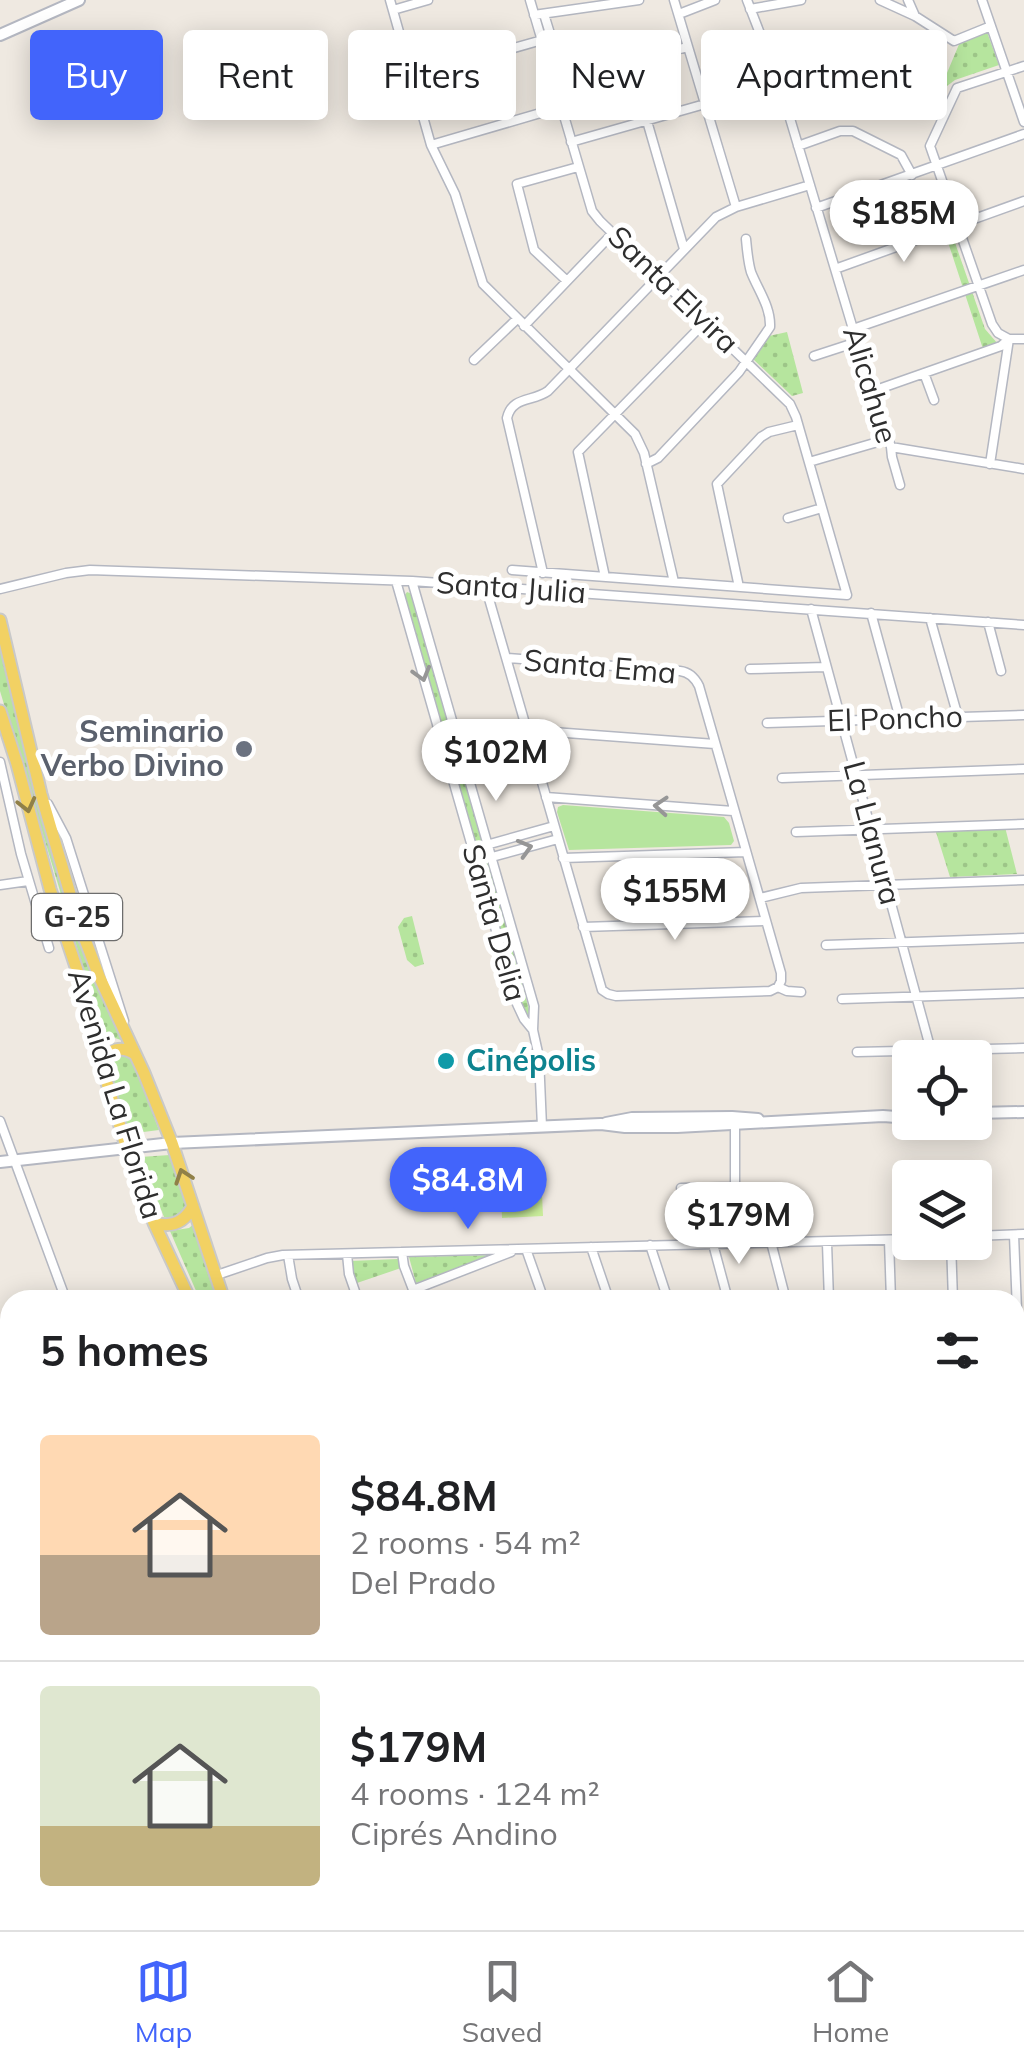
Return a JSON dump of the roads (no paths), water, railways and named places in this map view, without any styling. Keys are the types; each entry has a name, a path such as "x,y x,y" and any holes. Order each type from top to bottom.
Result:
{"main road":[{"name":"Avenida La Florida","path":"0,620 41,794 84,938 172,1143 222,1290"},
{"name":"Avenida La Florida","path":"0,712 126,1146 154,1223 185,1290"},
{"path":"101,1063 116,1049 136,1054"},
{"path":"154,1223 176,1224 194,1206"}],"street":[{"path":"0,35 78,0"},
{"path":"390,0 399,30"},
{"path":"393,10 428,0"},
{"name":"Santa Elvira","path":"530,0 545,30"},
{"path":"539,14 638,0"},
{"path":"674,0 701,91"},
{"path":"678,14 715,0"},
{"path":"749,5 801,0"},
{"path":"880,0 954,41 990,26"},
{"path":"908,0 915,16"},
{"path":"982,0 1024,122"},
{"name":"Alicahue","path":"749,5 759,30"},
{"name":"Santa Elvira","path":"539,14 541,30"},
{"path":"681,50 688,48"},
{"path":"1008,340 994,329 930,146 957,88 1024,66"},
{"path":"431,145 536,114"},
{"path":"424,120 431,145 455,194 483,284 638,438 674,582"},
{"name":"Santa Elvira","path":"565,120 592,211 786,398 798,425 847,595"},
{"path":"571,142 647,120 684,249"},
{"path":"710,120 736,207"},
{"name":"Alicahue","path":"790,120 900,484"},
{"path":"798,146 840,131 854,131 901,155 912,174"},
{"path":"816,208 1024,134"},
{"path":"568,281 534,250 516,184 578,167"},
{"path":"543,573 507,418 509,411 519,401 545,394 712,221 736,207 810,185"},
{"path":"835,269 1024,201"},
{"path":"474,360 568,281 613,233"},
{"path":"646,464 658,458 739,372 770,326 750,266 746,239"},
{"path":"853,329 1024,270"},
{"path":"605,577 578,452 705,322"},
{"path":"872,390 1001,346 1008,340 1024,339"},
{"path":"990,464 1008,340"},
{"path":"814,356 857,342"},
{"path":"924,373 934,400"},
{"path":"739,587 718,484 764,435 798,425"},
{"path":"809,462 890,443 1024,469"},
{"path":"788,518 822,508"},
{"name":"Santa Julia","path":"0,589 90,570 412,581 1024,624"},
{"name":"Santa Julia","path":"512,570 847,595"},
{"name":"Santa Delia","path":"396,581 517,1004 533,1030"},
{"name":"Santa Delia","path":"412,581 534,1006 542,1127"},
{"path":"484,585 598,983 604,992 616,996 770,991 778,987 782,977 715,744 526,730"},
{"name":"La Llanura","path":"811,609 928,1040"},
{"path":"870,614 900,719"},
{"path":"930,618 958,717"},
{"path":"988,622 1001,671"},
{"name":"Santa Ema","path":"507,658 680,671 692,676 699,686 715,744"},
{"path":"750,669 826,668"},
{"name":"El Poncho","path":"767,724 1024,715"},
{"name":"Avenida La Florida","path":"0,762 28,881 50,948"},
{"path":"782,778 1024,769"},
{"path":"546,798 733,811"},
{"path":"796,832 1024,824"},
{"path":"472,849 554,826"},
{"path":"492,858 558,839"},
{"path":"563,858 746,852"},
{"path":"760,898 793,888 1024,880"},
{"path":"0,885 28,881"},
{"path":"583,927 766,921"},
{"path":"826,944 1024,938"},
{"path":"778,987 801,992"},
{"path":"842,999 1024,993"},
{"path":"992,1050 1024,1048"},
{"path":"858,1052 892,1053"},
{"path":"992,1113 1024,1112"},
{"path":"0,1162 126,1146 601,1124 632,1118 769,1121 892,1116"},
{"path":"0,1121 62,1290"},
{"path":"730,1243 735,1121"},
{"path":"681,1188 735,1186"},
{"path":"992,1235 1019,1234 1019,1290"},
{"path":"889,1240 892,1290"},
{"path":"216,1276 266,1258 288,1255 892,1240"},
{"path":"772,1242 784,1290"},
{"path":"826,1243 829,1290"},
{"path":"713,1244 725,1290"},
{"path":"650,1246 665,1290"},
{"path":"591,1247 606,1290"},
{"path":"402,1252 413,1290 523,1249"},
{"path":"523,1249 540,1290"},
{"path":"347,1254 355,1290"},
{"path":"288,1255 296,1290"},
{"path":"952,1260 953,1290"}],"place":[{"name":"Seminario Verbo Divino","path":"244,749"},
{"name":"Cinépolis","path":"446,1061"}]}
